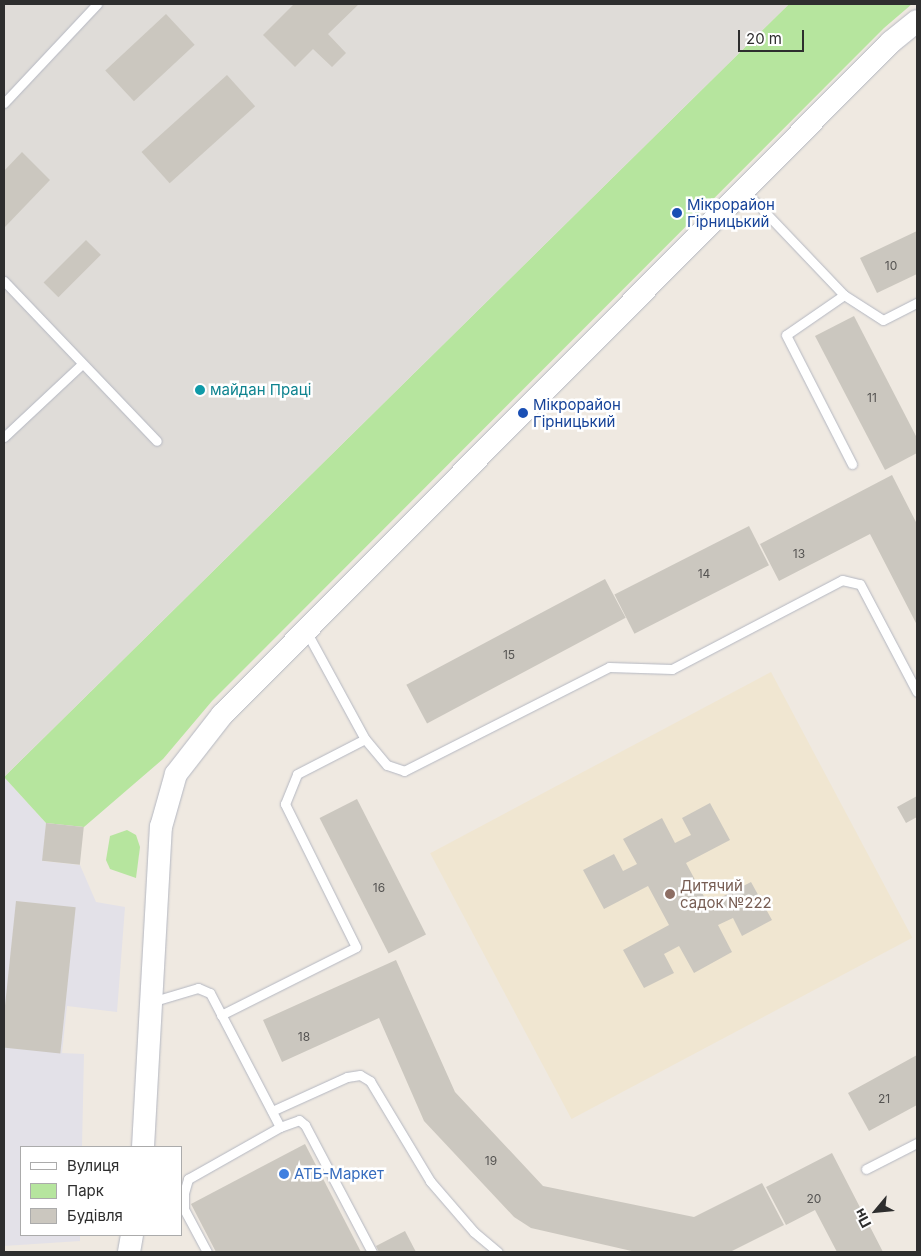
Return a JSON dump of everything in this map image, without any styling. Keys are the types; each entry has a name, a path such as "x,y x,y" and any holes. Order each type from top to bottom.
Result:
{"street":[{"path":"143,1146 160,827 176,774 222,715 891,42 917,21"},
{"path":"129,1252 132,1236"}],"lane":[{"path":"4,103 97,4"},
{"path":"744,190 844,295 883,320 917,303"},
{"path":"4,282 82,365 158,441"},
{"path":"844,295 786,336 852,464"},
{"path":"4,437 82,365"},
{"path":"306,631 365,738 387,765 404,771 609,667 672,669 842,580 860,584 917,692"},
{"path":"221,1015 356,947 285,804 297,774 365,738"},
{"path":"151,1002 205,988 280,1127"},
{"path":"272,1111 346,1077 360,1076 370,1081 430,1181 474,1232 498,1252"},
{"path":"207,1252 184,1209 184,1193 188,1179 280,1127 299,1120 305,1125 372,1252"},
{"path":"866,1169 917,1143"}],"shaded area":[{"name":"майдан Праці","path":"4,4 789,4 4,777"},
{"name":"Дитячий садок №222","path":"771,672 912,938 571,1119 430,853"},
{"path":"4,777 46,823 43,861 80,865 96,902 125,907 117,1012 67,1006 62,1053 84,1054 82,1146 20,1146 20,1236 80,1236 80,1241 4,1246"}],"green space":[{"path":"789,4 912,4 884,28 212,701 163,759 84,827 46,823 4,777"},
{"path":"127,830 136,835 140,847 136,878 110,869 106,860 110,836"}],"building":[{"path":"294,4 359,4 328,34 346,53 332,67 313,49 295,67 263,35"},
{"path":"166,14 195,45 134,101 105,71"},
{"path":"227,75 255,106 170,183 142,152"},
{"path":"22,152 50,180 4,228 4,171"},
{"path":"917,231 917,274 877,293 860,258"},
{"path":"86,240 101,255 58,297 44,282"},
{"path":"854,316 917,438 917,453 885,470 815,336"},
{"path":"892,475 917,524 917,625 870,534 779,581 760,544"},
{"path":"749,526 769,565 634,634 614,595"},
{"path":"605,579 626,618 427,723 406,685"},
{"path":"917,796 917,817 906,823 897,807"},
{"path":"357,799 426,934 389,954 320,818"},
{"path":"710,803 730,840 686,863 708,904 751,882 772,920 742,936 733,918 718,925 732,952 694,973 679,946 664,954 674,973 644,988 623,950 669,925 648,886 604,909 583,870 614,854 623,871 637,864 623,839 662,818 675,843 691,835 682,818"},
{"path":"46,823 84,827 80,865 42,861"},
{"path":"16,901 76,907 60,1053 4,1048 4,1015"},
{"path":"396,960 455,1092 543,1186 694,1217 762,1183 784,1225 730,1252 636,1252 531,1228 514,1217 424,1121 379,1018 282,1062 263,1020"},
{"path":"917,1055 917,1105 869,1131 848,1093"},
{"name":"АТБ-Маркет","path":"305,1144 361,1252 216,1252 191,1204"},
{"path":"832,1153 883,1252 837,1252 815,1210 786,1225 766,1187"},
{"path":"405,1231 416,1252 379,1252 376,1246"}],"place":[{"name":"Мікрорайон Гірницький","path":"677,213"},
{"name":"майдан Праці","path":"200,390"},
{"name":"Мiкрорайон Гiрницький","path":"523,413"},
{"name":"Дитячий садок №222","path":"670,894"},
{"name":"АТБ-Маркет","path":"284,1174"}]}
